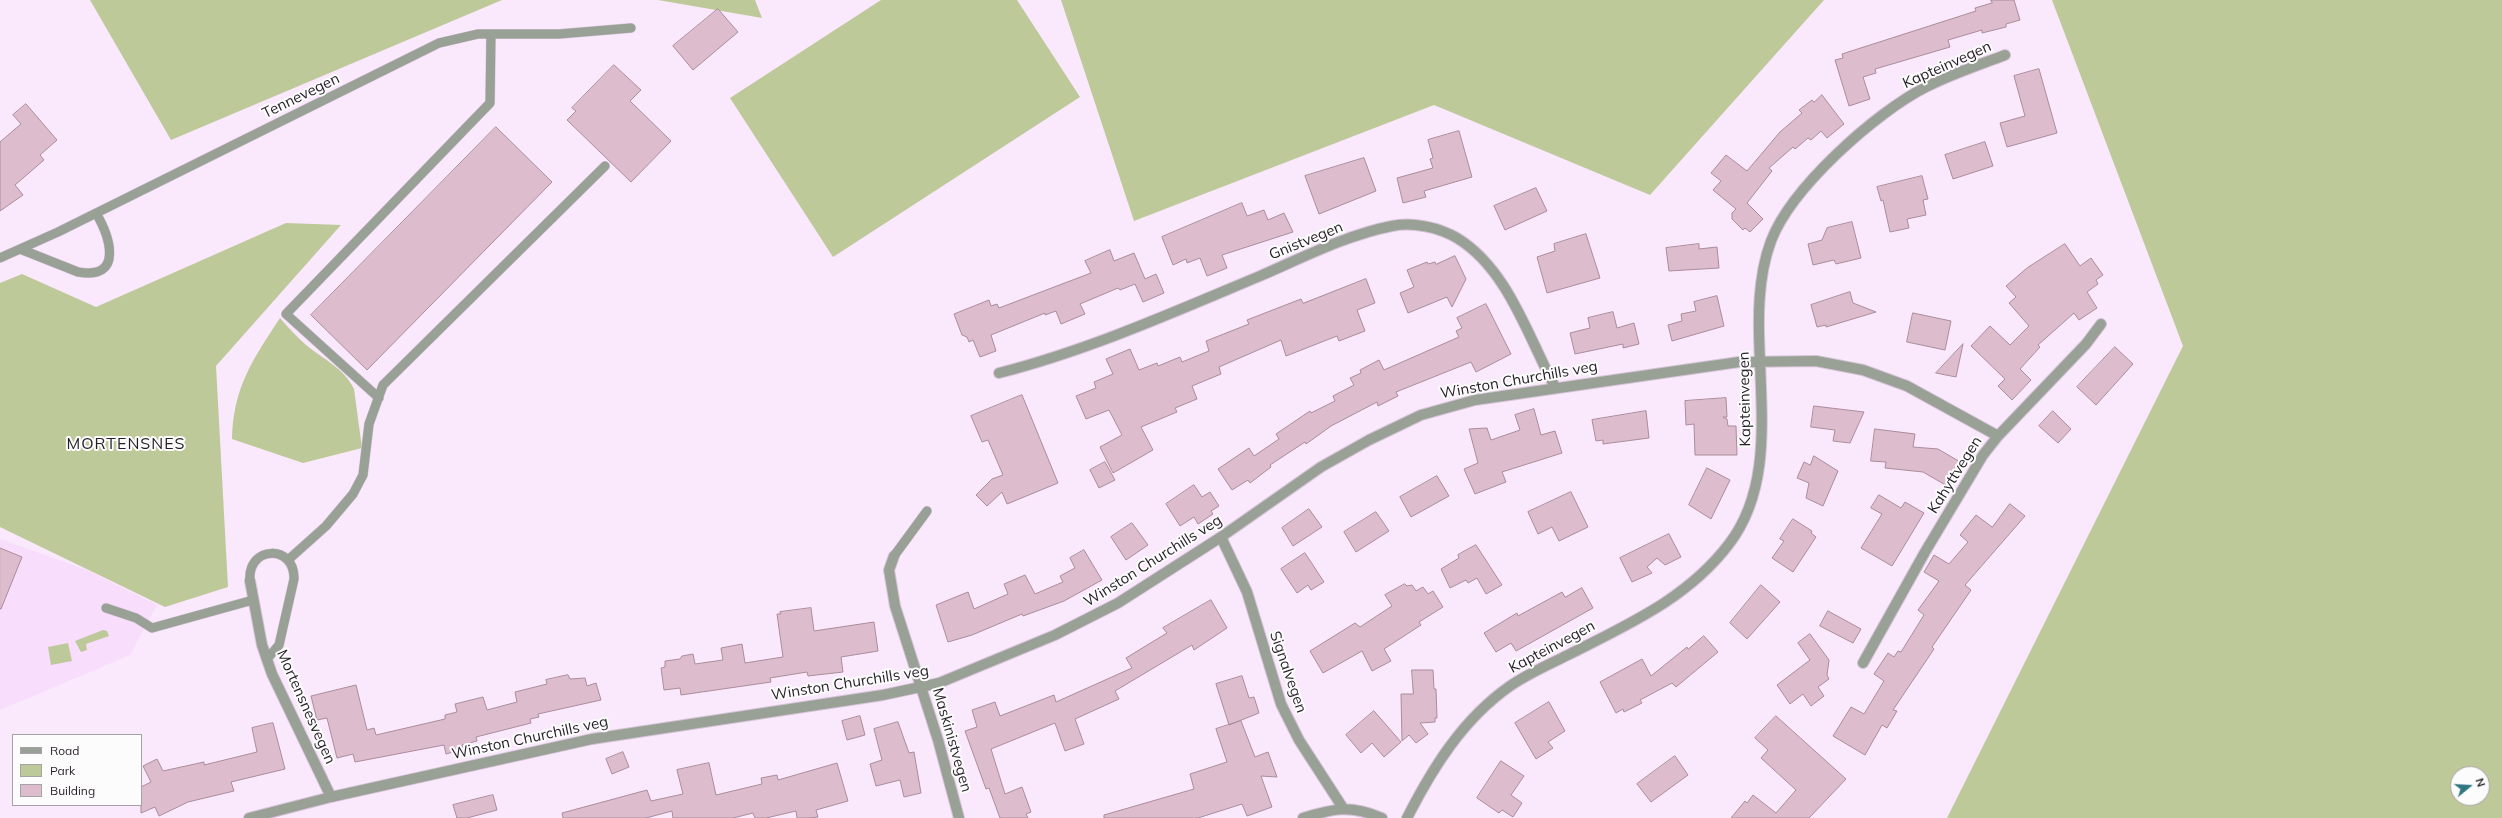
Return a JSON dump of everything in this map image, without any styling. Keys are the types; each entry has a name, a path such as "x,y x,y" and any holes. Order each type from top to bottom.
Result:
{"street":[{"name":"Kapteinvegen","path":"1408,818 1456,737 1491,701 1528,675 1637,619 1683,592 1703,575 1731,541 1750,503 1759,466 1763,422 1760,360 1761,291 1769,248 1777,228 1806,186 1863,132 1910,96 1927,86 2005,55"},
{"name":"Gnistvegen","path":"999,373 1085,348 1346,240 1393,226 1414,225 1434,228 1456,238 1475,252 1490,267 1511,300 1555,387"},
{"name":"Kahyttvegen","path":"1863,663 1924,552 1983,455 1998,436 2086,344 2101,324"},
{"name":"Winston Churchills veg","path":"249,818 331,797 592,739 921,688 963,674 1084,620 1147,585 1321,467 1369,440 1408,421 1453,405 1555,387 1706,366 1760,360 1816,362 1839,365 1882,376 1907,386 1998,436"},
{"name":"Signalvegen","path":"1221,536 1237,567 1247,592 1286,716 1299,740 1343,808"},
{"name":"Maskinistvegen","path":"894,556 888,570 889,580 959,818"},
{"name":"Mortensnesvegen","path":"250,581 267,659 331,797"},
{"path":"1303,818 1343,808 1355,809 1382,818"}],"lane":[{"name":"Tennevegen","path":"0,258 96,213 439,43 462,36 491,34 559,34 631,28"},
{"path":"379,398 286,314 490,103 491,34"},
{"path":"288,560 326,526 353,494 362,475 369,424 383,385 605,166"},
{"path":"20,249 78,272 88,274 98,272 106,265 111,250 108,235 96,213"},
{"path":"894,556 927,511"},
{"path":"250,581 250,569 261,555 275,554 288,560 294,568 294,579 279,645 267,659"},
{"path":"106,608 136,618 152,628 253,600"}],"shaded area":[{"path":"0,539 87,570 157,605 130,655 0,710"}],"green space":[{"path":"90,0 502,0 171,140"},
{"path":"658,0 755,0 762,18"},
{"path":"881,0 1017,0 1080,97 833,257 730,98"},
{"path":"1061,0 1824,0 1650,195 1434,105 1134,221"},
{"path":"2052,0 2502,0 2502,818 1947,818 2183,346"},
{"path":"286,223 341,225 216,366 228,587 165,607 0,527 0,283 22,274 96,307"},
{"path":"280,318 306,345 333,364 350,382 354,389 362,448 303,463 232,439 236,404 246,375 261,347"},
{"path":"103,630 107,631 109,636 86,644 87,650 81,652 75,641"},
{"path":"68,643 72,661 51,665 48,647"}],"building":[{"path":"1991,0 2014,0 2020,20 2006,24 2006,27 1982,33 1982,30 1948,40 1950,47 1875,69 1876,73 1863,77 1870,99 1849,106 1835,60 1843,58 1842,54 1976,11 1975,8 1992,3"},
{"path":"718,9 738,32 693,70 673,46"},
{"path":"614,65 641,90 630,101 671,141 631,182 567,120 576,111 572,108"},
{"path":"2039,69 2057,133 2007,147 2000,123 2025,116 2014,76"},
{"path":"1822,95 1844,124 1827,138 1821,131 1811,140 1808,138 1795,149 1793,147 1769,168 1772,171 1747,203 1763,219 1750,232 1745,228 1743,230 1732,219 1732,213 1736,209 1713,190 1721,181 1711,173 1726,155 1747,171 1780,132 1802,113 1799,110 1812,100 1814,102"},
{"path":"26,104 57,140 40,155 44,160 15,185 23,195 0,211 0,142 21,124 13,115"},
{"path":"496,127 552,182 367,370 311,315"},
{"path":"1459,131 1472,177 1424,191 1426,197 1403,203 1397,178 1433,168 1430,159 1433,158 1428,140"},
{"path":"1985,142 1993,166 1953,179 1945,155"},
{"path":"1364,158 1376,191 1319,214 1305,176"},
{"path":"1922,176 1928,199 1923,200 1926,215 1907,219 1909,228 1890,232 1883,200 1881,201 1877,187"},
{"path":"1536,188 1547,211 1505,230 1494,206"},
{"path":"1242,203 1247,216 1264,210 1268,220 1284,213 1293,232 1222,255 1227,268 1207,276 1200,258 1187,263 1186,259 1173,265 1162,237"},
{"path":"1852,222 1861,258 1836,264 1834,260 1813,265 1808,244 1822,240 1827,228"},
{"path":"1586,234 1600,278 1547,293 1537,257 1555,251 1554,244"},
{"path":"1699,244 1699,249 1717,247 1719,268 1669,271 1666,248"},
{"path":"2065,244 2080,266 2091,258 2103,275 2096,280 2098,284 2087,292 2097,308 2079,320 2074,313 2038,345 2040,347 2020,369 2031,380 2012,400 1998,386 2005,379 1971,346 1990,326 2010,345 2029,326 2009,303 2016,297 2006,286 2027,268"},
{"path":"1110,250 1114,261 1134,253 1145,279 1156,274 1164,293 1143,302 1135,284 1120,290 1118,288 1080,304 1085,314 1061,324 1056,311 1045,315 1045,313 991,335 996,351 980,357 973,340 969,342 967,337 962,335 954,314 989,300 991,306 997,304 999,308 1091,273 1085,261"},
{"path":"1455,256 1466,279 1452,307 1447,297 1408,313 1400,293 1414,287 1407,270 1427,262 1428,264 1435,262 1436,264"},
{"path":"1366,279 1375,303 1357,310 1365,331 1339,341 1337,336 1286,356 1281,340 1219,367 1221,374 1192,386 1197,399 1175,408 1177,412 1141,427 1153,450 1113,473 1100,447 1122,435 1109,410 1086,419 1076,396 1096,388 1094,382 1113,374 1106,359 1130,349 1139,370 1157,363 1158,366 1180,357 1182,362 1209,351 1206,341 1249,324 1247,320 1301,299 1303,303"},
{"path":"1850,292 1853,303 1876,312 1826,327 1826,325 1817,327 1811,305"},
{"path":"1717,296 1724,326 1672,341 1668,325 1682,321 1681,314 1696,311 1694,302"},
{"path":"1486,304 1511,354 1476,372 1471,362 1396,392 1398,396 1378,406 1377,402 1331,426 1306,444 1305,442 1270,465 1271,467 1250,483 1248,480 1232,490 1218,469 1249,448 1254,456 1279,439 1276,434 1310,411 1311,413 1335,401 1333,396 1354,385 1350,378 1361,373 1360,370 1379,360 1384,370 1459,337 1456,331 1462,328 1457,318"},
{"path":"1613,312 1617,328 1634,323 1639,344 1623,348 1623,344 1575,354 1570,333 1590,328 1588,318"},
{"path":"1913,313 1951,321 1945,350 1907,342"},
{"path":"1963,344 1956,377 1936,373"},
{"path":"2115,347 2133,364 2096,405 2077,387"},
{"path":"1022,395 1058,483 1007,504 1002,492 987,506 976,495 992,479 1003,475 988,440 982,442 971,416"},
{"path":"1726,398 1727,417 1723,417 1727,419 1728,426 1736,426 1737,455 1695,455 1694,424 1686,425 1685,401"},
{"path":"1814,406 1864,412 1850,443 1833,441 1835,430 1811,427"},
{"path":"1534,409 1541,435 1555,431 1562,453 1502,472 1506,482 1475,494 1464,469 1478,463 1469,429 1487,428 1491,440 1520,430 1515,415"},
{"path":"1646,411 1649,438 1603,444 1603,440 1596,441 1592,420"},
{"path":"2053,411 2071,429 2058,443 2039,426"},
{"path":"1875,429 1915,434 1913,447 1938,449 1962,463 1949,487 1923,472 1885,468 1886,462 1871,461"},
{"path":"1814,456 1838,471 1823,506 1806,498 1809,483 1797,478 1804,462 1810,465"},
{"path":"1105,462 1115,480 1099,488 1090,470"},
{"path":"1707,468 1730,480 1711,519 1689,505"},
{"path":"1437,476 1449,496 1411,517 1400,497"},
{"path":"1194,485 1202,497 1210,492 1219,506 1211,511 1213,514 1198,524 1194,517 1180,526 1166,504"},
{"path":"1571,492 1588,527 1559,541 1552,527 1538,534 1528,512"},
{"path":"1879,495 1901,508 1905,502 1924,513 1892,566 1861,548 1882,514 1871,508"},
{"path":"2010,504 2025,516 1965,585 1971,590 1932,647 1934,649 1893,710 1897,711 1887,728 1882,725 1865,755 1833,736 1851,707 1864,714 1884,681 1874,674 1888,653 1894,657 1898,651 1901,652 1924,615 1918,610 1939,581 1924,572 1934,555 1949,564 1968,542 1960,535 1976,515 1992,527"},
{"path":"1309,509 1322,527 1293,546 1282,528"},
{"path":"1376,512 1389,531 1356,552 1344,532"},
{"path":"1793,519 1812,531 1811,533 1816,537 1793,572 1772,558 1784,541 1780,539"},
{"path":"1132,523 1148,545 1126,560 1111,537"},
{"path":"1669,534 1681,557 1665,565 1657,558 1647,567 1652,573 1632,582 1620,558"},
{"path":"1476,545 1502,585 1486,594 1477,578 1468,583 1466,580 1450,588 1441,569 1459,558 1458,555"},
{"path":"0,548 22,557 1,609 0,609"},
{"path":"1084,550 1102,580 1064,601 1023,616 1022,614 972,635 948,642 936,605 968,592 974,609 1008,594 1004,584 1025,575 1035,594 1063,582 1060,576 1075,568 1070,558"},
{"path":"1305,553 1324,582 1311,590 1308,585 1297,593 1281,569"},
{"path":"1405,584 1407,586 1412,585 1416,591 1423,587 1428,594 1433,591 1443,607 1419,622 1421,625 1384,649 1391,661 1372,671 1362,651 1323,673 1310,651 1355,623 1360,627 1392,606 1385,595"},
{"path":"1761,585 1780,602 1747,639 1730,623"},
{"path":"1582,588 1593,608 1516,651 1511,643 1496,652 1484,633 1517,613 1518,616 1562,592 1565,597"},
{"path":"1211,600 1227,628 1194,650 1192,645 1115,691 1119,699 1075,719 1084,744 1065,751 1055,723 991,749 1005,794 1022,787 1031,812 1026,814 1028,818 1000,818 989,788 986,789 965,731 977,727 972,710 995,702 1000,716 1054,695 1056,702 1132,668 1126,658 1167,633 1163,628"},
{"path":"811,608 814,631 874,622 878,651 841,657 843,672 808,676 807,672 770,678 771,682 681,695 680,688 664,690 661,668 665,667 665,661 680,659 682,656 693,654 695,664 723,660 721,648 742,644 745,663 783,657 777,614 781,614 780,612"},
{"path":"1828,611 1861,629 1853,643 1820,626"},
{"path":"1810,634 1829,660 1827,675 1829,679 1818,687 1824,696 1811,706 1803,694 1790,704 1777,685 1810,660 1798,643"},
{"path":"1704,636 1718,652 1676,687 1672,683 1640,700 1642,703 1624,712 1623,709 1616,713 1600,682 1642,659 1651,676 1687,647 1688,649"},
{"path":"1412,670 1433,670 1434,689 1436,689 1437,718 1435,718 1435,722 1420,723 1428,734 1416,743 1409,735 1402,741 1401,694 1413,694"},
{"path":"568,675 570,679 585,678 587,686 596,683 601,700 538,714 539,717 530,719 531,723 476,737 477,741 462,745 464,749 446,754 444,745 355,762 353,754 337,758 327,718 317,720 311,696 356,685 367,730 374,728 376,735 445,719 445,715 457,712 455,704 483,697 487,710 517,702 515,692 547,684 546,680"},
{"path":"1242,676 1249,698 1254,697 1259,713 1229,725 1216,684"},
{"path":"1549,702 1565,731 1548,742 1553,748 1536,759 1515,723"},
{"path":"1374,711 1401,742 1384,757 1372,743 1361,753 1346,735"},
{"path":"860,716 865,735 847,740 842,721"},
{"path":"1776,716 1846,779 1809,818 1731,818 1745,801 1747,803 1753,795 1776,813 1796,790 1761,758 1768,750 1755,738"},
{"path":"1241,721 1255,757 1268,752 1277,777 1261,776 1272,807 1247,816 1242,804 1198,818 1104,818 1104,815 1194,789 1190,774 1227,762 1216,729"},
{"path":"898,722 909,753 914,752 921,793 904,797 900,780 876,786 870,764 882,760 874,729"},
{"path":"273,723 285,769 231,782 234,791 188,802 159,816 155,807 141,813 142,786 151,782 143,766 157,759 163,771 204,762 204,765 257,752 252,728"},
{"path":"623,752 629,767 612,774 606,759"},
{"path":"1675,756 1688,775 1651,802 1637,784"},
{"path":"1501,761 1524,776 1511,795 1522,803 1513,817 1502,810 1499,813 1477,798"},
{"path":"709,763 716,795 762,784 761,778 777,775 778,780 837,763 848,801 816,810 818,817 809,818 797,818 796,811 766,818 755,818 753,813 733,818 673,818 672,811 646,818 563,818 562,813 647,790 651,801 683,794 677,770"},
{"path":"493,795 497,810 467,818 457,818 453,805"}],"district":[{"name":"MORTENSNES","path":"126,444"}]}
